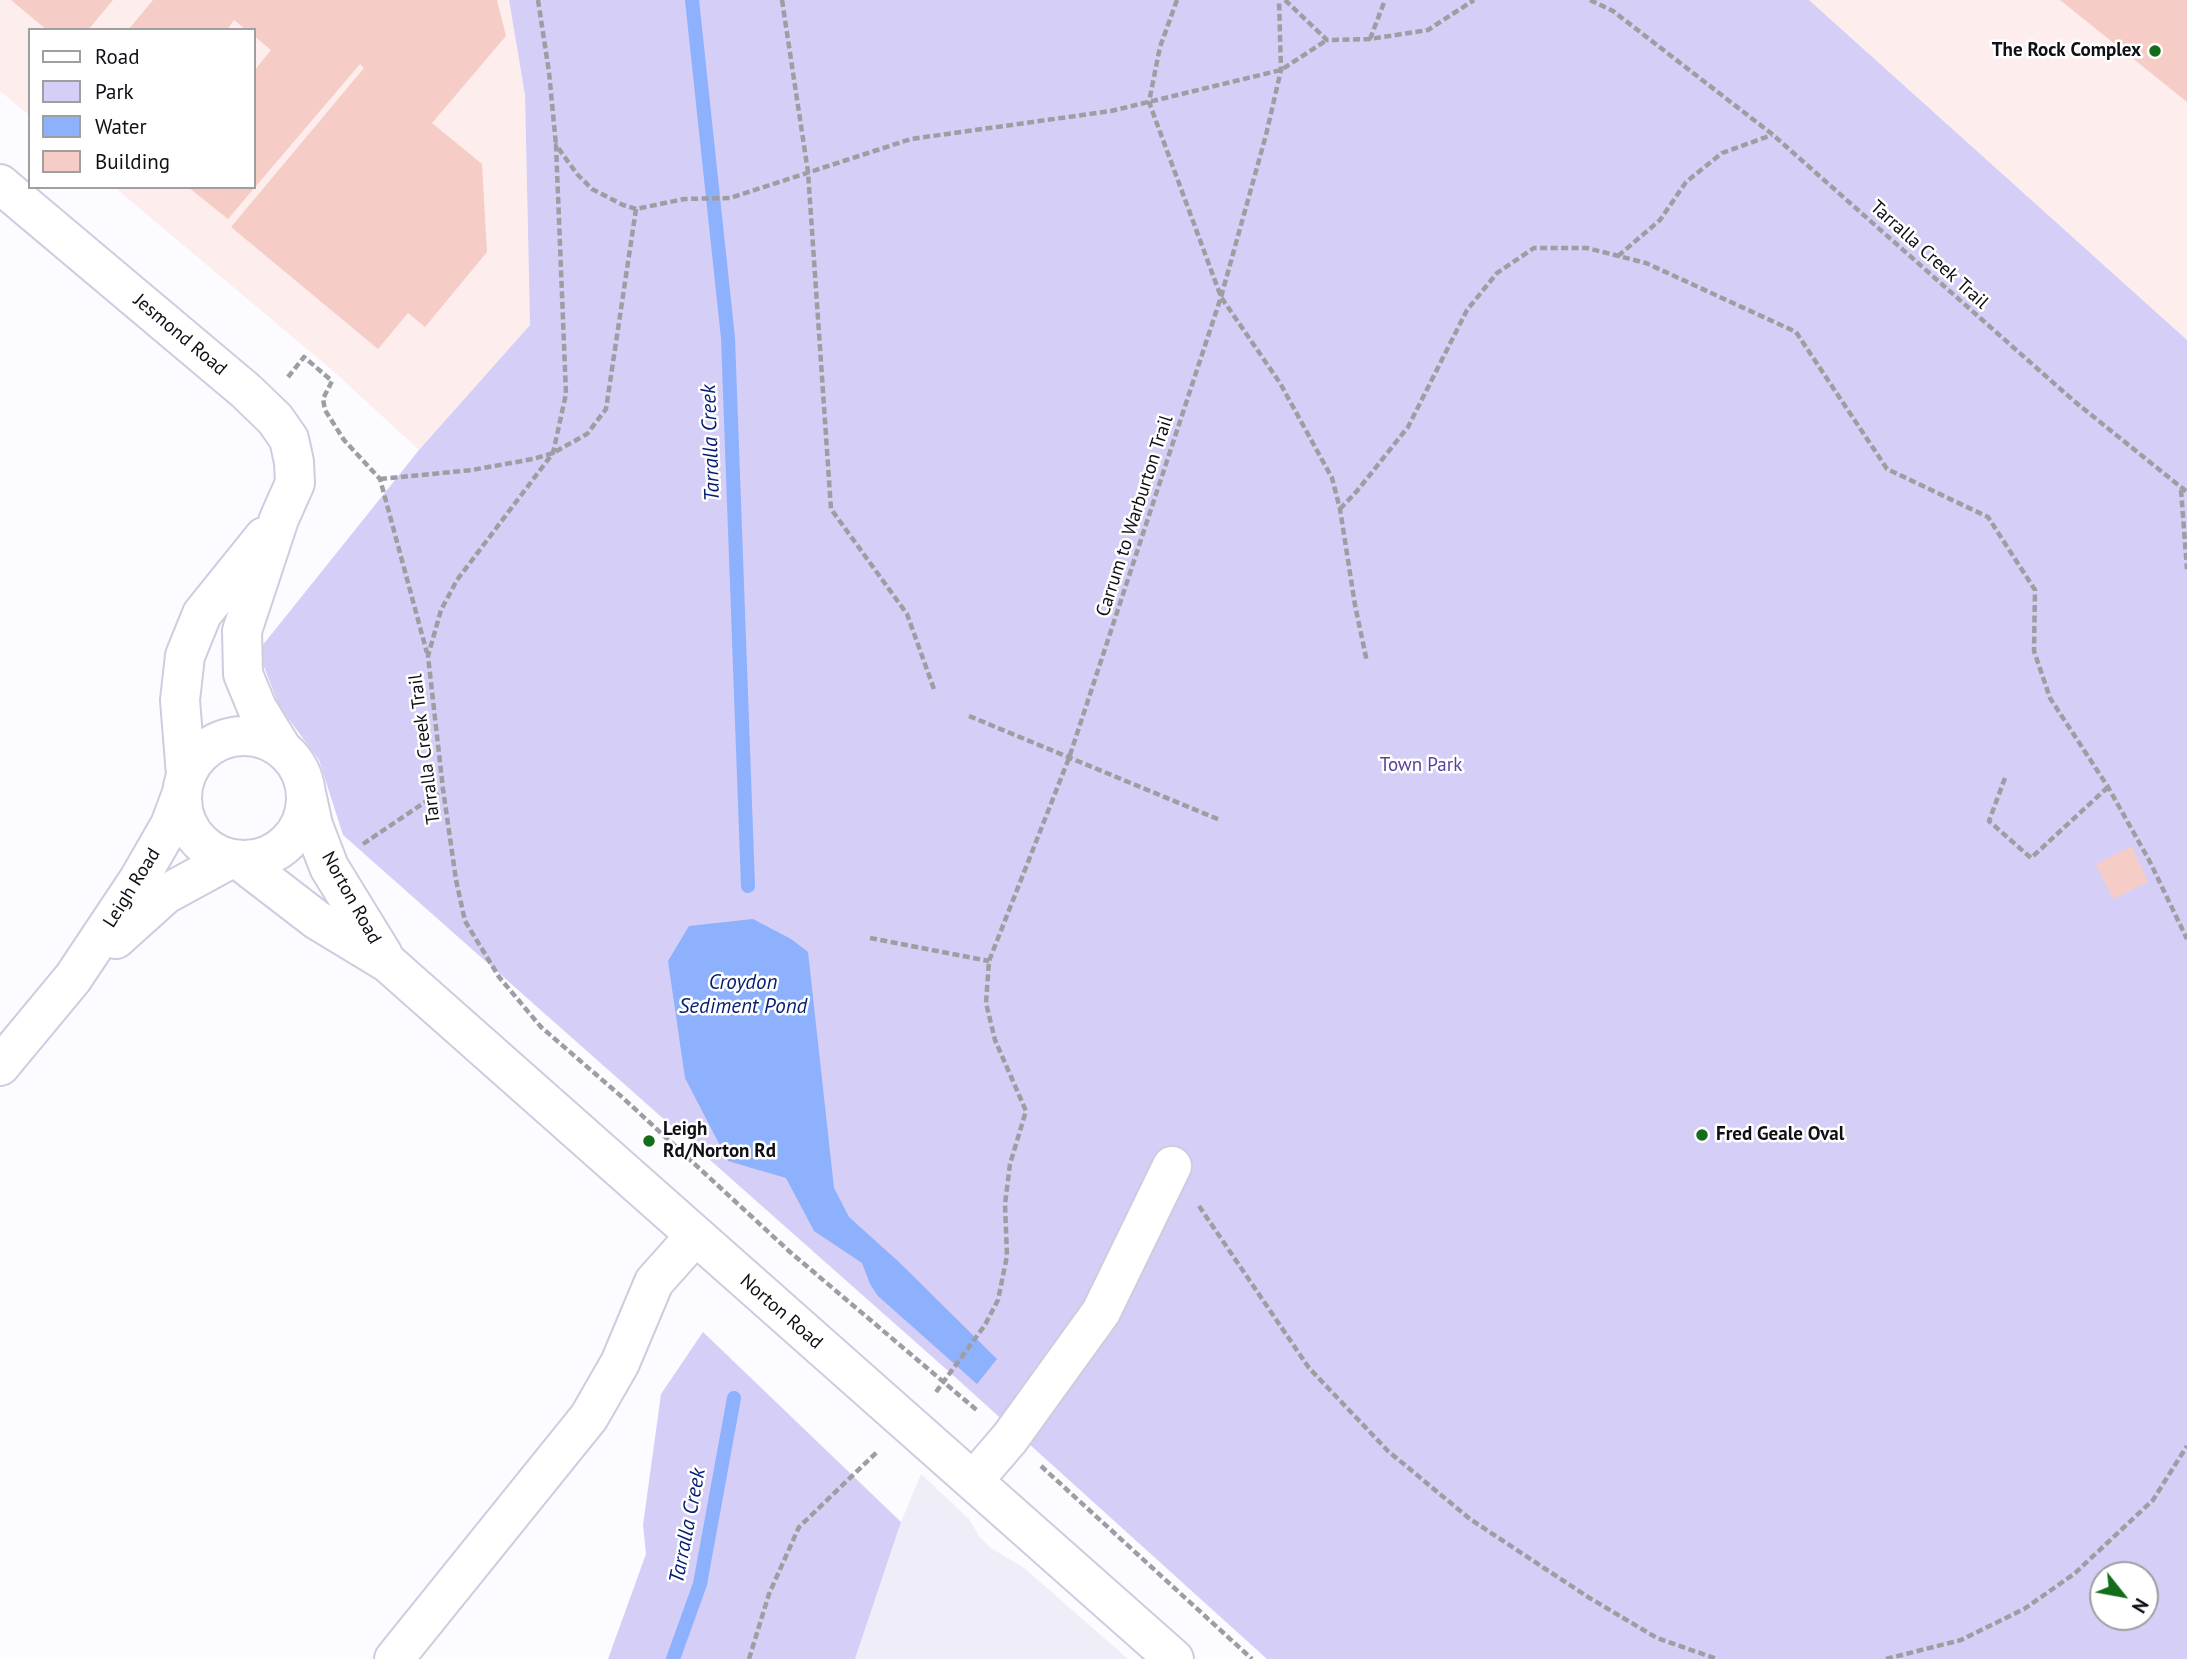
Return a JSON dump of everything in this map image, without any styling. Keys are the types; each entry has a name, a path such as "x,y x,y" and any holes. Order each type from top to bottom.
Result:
{"street":[{"name":"Jesmond Road","path":"0,184 236,382 275,419 289,439 295,483 279,519 242,631 243,674 257,708 281,747"},
{"name":"Jesmond Road","path":"184,784 180,701 185,656 202,614 279,519"},
{"path":"226,738 264,738 281,747 297,767 306,791 304,813 295,832 281,848 261,858 235,860 213,853 199,842 189,828 183,811 184,784 202,752 209,746 226,738"},
{"name":"Leigh Road","path":"0,1066 73,978 139,879 170,825 184,784"},
{"name":"Norton Road","path":"306,791 313,825 329,866 388,963"},
{"name":"Leigh Road","path":"73,978 166,894 235,860"},
{"name":"Norton Road","path":"235,860 317,920 388,963 1174,1659"},
{"path":"973,1481 1010,1438 1101,1312 1172,1166"},
{"path":"394,1659 589,1416 620,1363 653,1282 695,1236"}],"path":[{"name":"Tarralla Creek Trail","path":"538,0 556,145 566,394 553,453 457,580 441,610 428,656 456,880 465,921 482,951 499,977 541,1027 622,1097 790,1252"},
{"path":"782,0 808,172 831,509 907,614 935,692"},
{"path":"1177,0 1160,47 1149,102 1221,297 1280,383 1332,478 1367,663"},
{"path":"1282,0 1326,40"},
{"name":"Carrum to Warburton Trail","path":"749,1659 769,1594 799,1527 860,1466 908,1424 944,1382 985,1325 998,1300 1007,1256 1004,1204 1010,1164 1026,1111 995,1040 986,1003 989,961 1069,758 1221,297 1266,135 1281,70 1282,0"},
{"path":"1370,39 1385,0"},
{"path":"556,145 592,189 636,209 684,199 730,198 911,139 1111,111 1281,70 1326,40 1370,39 1428,30 1474,0"},
{"name":"Tarralla Creek Trail","path":"1590,0 1613,11 1772,134 2074,401 2155,464 2180,489"},
{"path":"1618,256 1660,220 1686,182 1722,153 1772,134"},
{"path":"380,480 471,470 533,459 553,453 587,435 606,409 636,209"},
{"path":"1340,509 1408,427 1467,310 1497,273 1534,248 1587,248 1646,263 1796,332 1887,469 1988,517 2035,590 2034,651 2050,698 2108,786 2149,860 2187,939"},
{"path":"264,408 304,357 332,381 323,398 325,410 344,440 380,480 428,656"},
{"path":"2187,492 2180,489 2187,569"},
{"path":"968,716 1220,820"},
{"path":"2005,778 1989,821 2031,858 2108,786"},
{"path":"870,937 989,961"},
{"path":"1172,1166 1309,1368 1388,1451 1470,1519 1588,1597 1657,1638 1717,1659"},
{"path":"1886,1659 1961,1640 2024,1609 2074,1574 2153,1500 2187,1446"}],"shaded area":[{"path":"0,0 509,0 525,95 530,325 419,450 332,370 116,189 256,189 256,28 28,28 28,114 0,91"},
{"path":"1809,0 2187,0 2187,340"},
{"path":"921,1474 969,1519 979,1536 991,1548 1023,1567 1128,1659 855,1659 901,1522"}],"green space":[{"name":"Town Park","path":"509,0 1809,0 2187,340 2187,1659 1267,1659 955,1377 343,835 319,760 279,706 258,651 419,450 530,325 525,95"},
{"path":"703,1332 901,1522 855,1659 608,1659 646,1554 643,1525 661,1394"}],"water":[{"name":"Croydon Sediment Pond","path":"753,919 791,939 808,952 834,1188 849,1217 900,1263 997,1359 977,1384 878,1296 862,1263 814,1231 786,1178 728,1161 685,1078 668,961 689,926"}],"building":[{"path":"11,0 113,0 90,28 45,28"},
{"path":"153,0 497,0 506,36 432,123 482,164 487,252 425,327 408,313 378,349 231,227 364,68 360,64 256,186 256,69 271,50 256,38 256,28 244,28 234,20 228,28 130,28"},
{"name":"The Rock Complex","path":"2060,0 2187,0 2187,102"},
{"path":"190,189 254,189 228,219"},
{"path":"2132,846 2148,882 2113,899 2096,864"}],"waterway":[{"name":"Tarralla Creek","path":"692,0 728,338 748,886"},
{"name":"Tarralla Creek","path":"673,1659 700,1584 734,1398"}],"place":[{"name":"The Rock Complex","path":"2155,51"},
{"name":"Fred Geale Oval","path":"1702,1135"},
{"name":"Leigh Rd/Norton Rd","path":"649,1141"}]}
